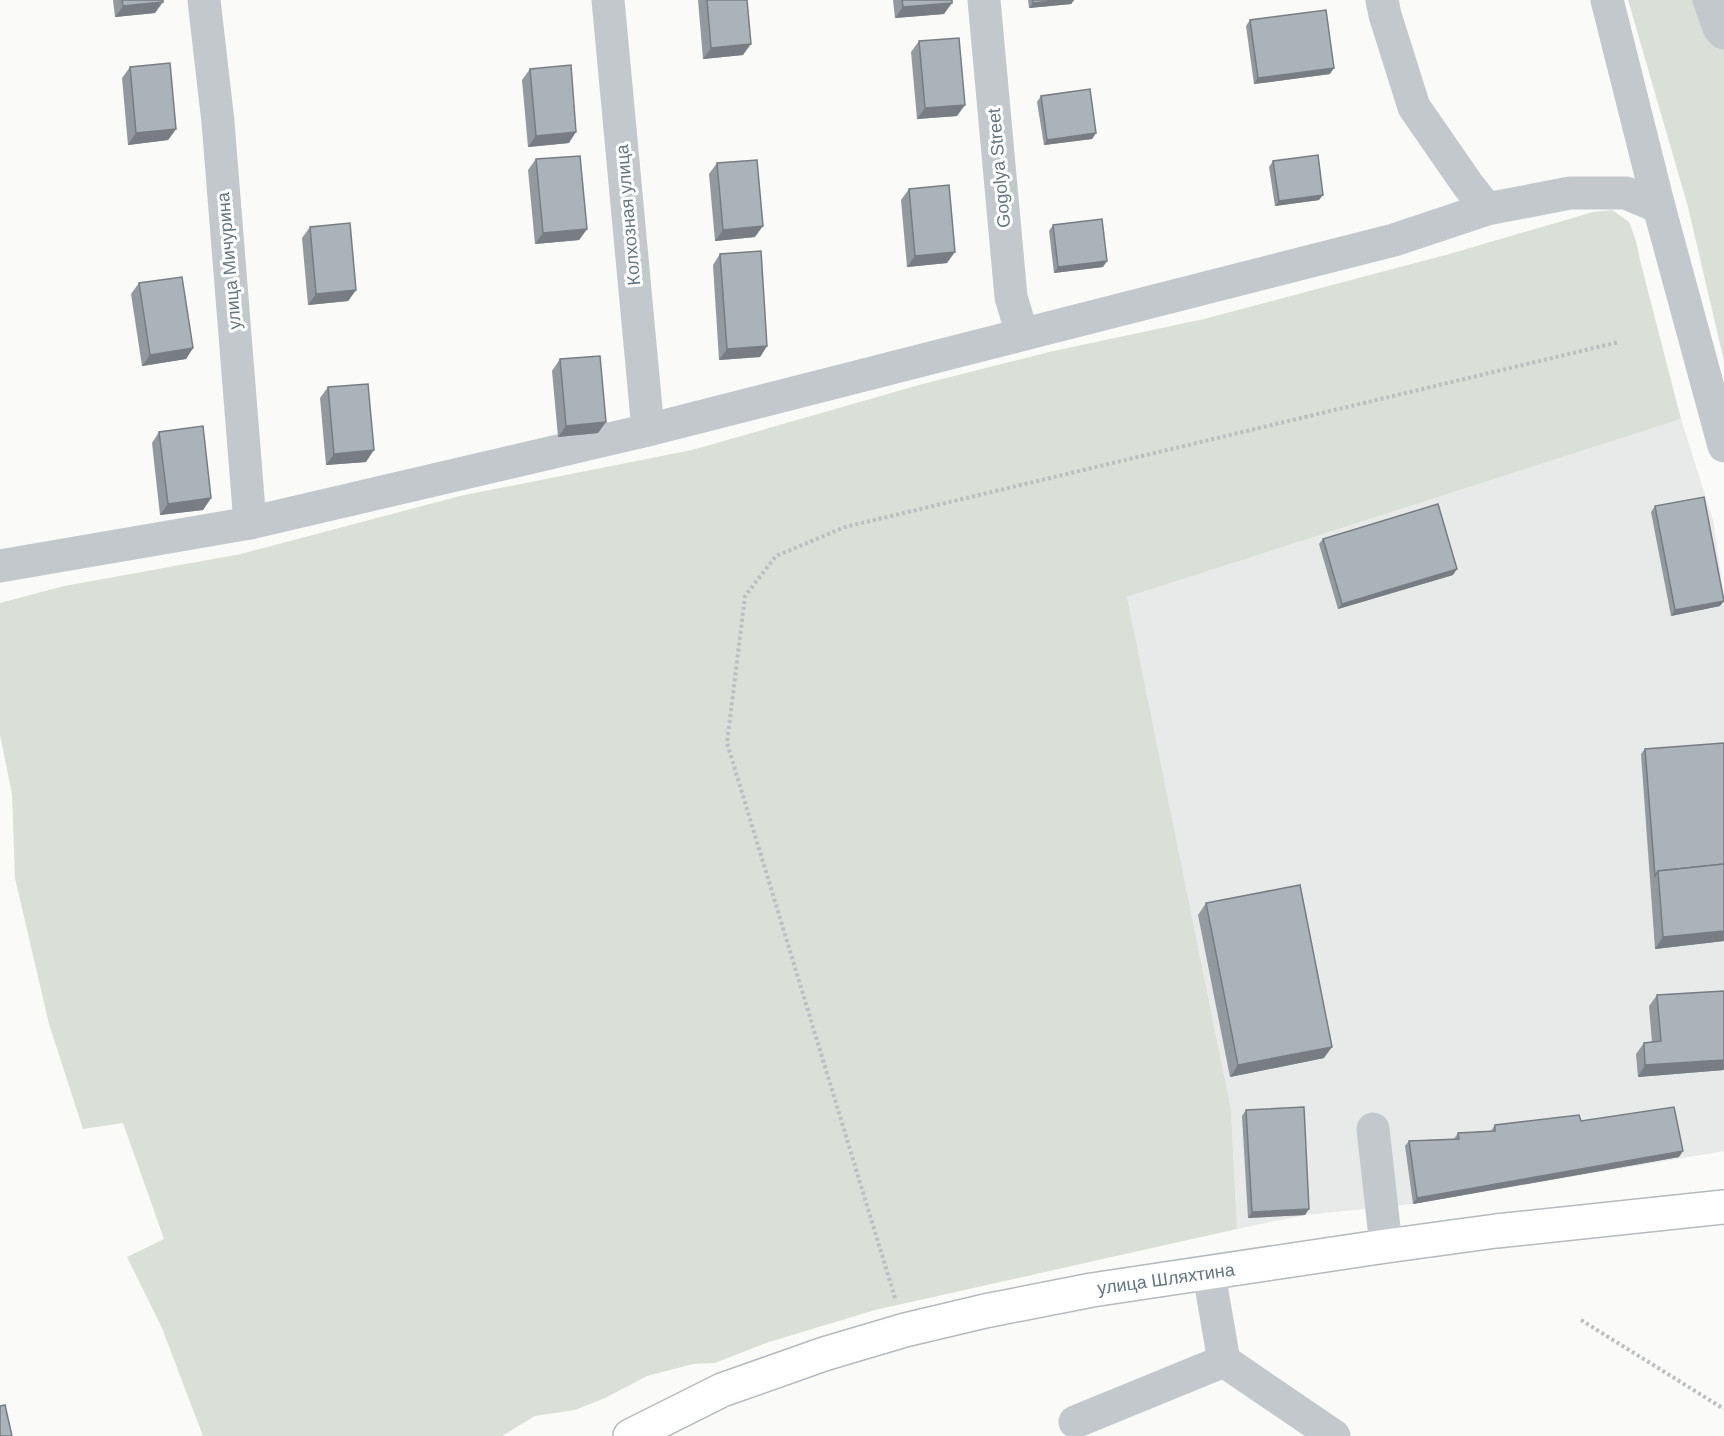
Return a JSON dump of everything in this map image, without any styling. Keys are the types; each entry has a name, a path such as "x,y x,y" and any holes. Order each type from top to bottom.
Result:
{"main road":[{"name":"улица Шляхтина","path":"633,1435 722,1390 824,1353 905,1330 1092,1290 1496,1231 1724,1207"}],"street":[{"name":"улица Мичурина","path":"204,0 218,122 250,523"},
{"name":"Колхозная улица","path":"608,0 648,430"},
{"name":"Gogolya Street","path":"984,0 1011,297 1022,334"},
{"path":"1382,0 1414,107 1468,185 1487,208"},
{"path":"1607,0 1659,207 1721,426"},
{"path":"1709,0 1719,28 1724,33"},
{"path":"0,566 250,523 648,430 1394,240 1487,208 1570,193 1626,193 1659,207"},
{"path":"1373,1129 1386,1246"},
{"path":"1209,1274 1224,1361 1334,1436"},
{"path":"1075,1422 1224,1361"}],"path":[{"path":"905,1330 727,743 745,596 776,556 845,527 1619,342"},
{"path":"1581,1320 1724,1409"}],"shaded area":[{"path":"1628,0 1724,0 1724,361 1688,207"},
{"path":"1612,210 1629,222 1636,241 1681,419 1127,597 1231,1109 1237,1229 875,1310 766,1343 715,1363 693,1364 647,1376 605,1398 575,1410 535,1416 502,1436 203,1436 162,1328 127,1257 164,1239 123,1123 83,1129 49,1024 15,878 12,794 0,735 0,603 64,586 241,554 460,496 692,450 919,385 1049,352 1204,319 1453,253 1593,212"},
{"path":"1681,419 1713,520 1724,596 1724,1151 1413,1204 1305,1215 1237,1229 1231,1109 1127,597"}],"building":[{"path":"122,0 163,0 163,2 123,6"},
{"path":"707,0 747,0 751,44 711,48"},
{"path":"902,0 952,0 952,3 903,7"},
{"path":"1033,0 1062,0 1033,3"},
{"path":"1326,10 1334,68 1258,78 1250,20"},
{"path":"959,38 965,105 925,108 919,41"},
{"path":"170,63 176,129 136,133 130,67"},
{"path":"571,65 576,132 536,136 530,69"},
{"path":"1090,89 1096,133 1047,140 1041,96"},
{"path":"1318,155 1323,195 1279,201 1273,161"},
{"path":"580,156 587,229 543,233 536,159"},
{"path":"757,160 763,226 723,230 717,163"},
{"path":"949,185 955,252 915,256 909,189"},
{"path":"1102,219 1107,261 1058,267 1053,225"},
{"path":"350,223 356,290 316,294 310,227"},
{"path":"761,251 767,346 727,349 720,254"},
{"path":"182,277 193,348 150,355 139,283"},
{"path":"600,356 606,422 566,426 560,359"},
{"path":"368,384 374,450 334,454 328,387"},
{"path":"203,426 211,498 168,504 159,432"},
{"path":"1704,497 1724,601 1675,610 1655,506"},
{"path":"1438,504 1457,569 1342,604 1323,539"},
{"path":"1724,743 1724,864 1658,871 1655,876 1645,749"},
{"path":"1724,864 1724,931 1663,937 1658,871"},
{"path":"1300,885 1332,1047 1238,1065 1206,903"},
{"path":"1724,991 1724,1060 1645,1065 1644,1043 1661,1041 1657,995"},
{"path":"1304,1107 1309,1209 1252,1212 1246,1110"},
{"path":"1674,1107 1683,1151 1417,1198 1409,1141 1459,1139 1458,1133 1495,1131 1495,1125 1579,1115 1581,1121"},
{"path":"5,1405 12,1436 0,1436 0,1406"}]}
